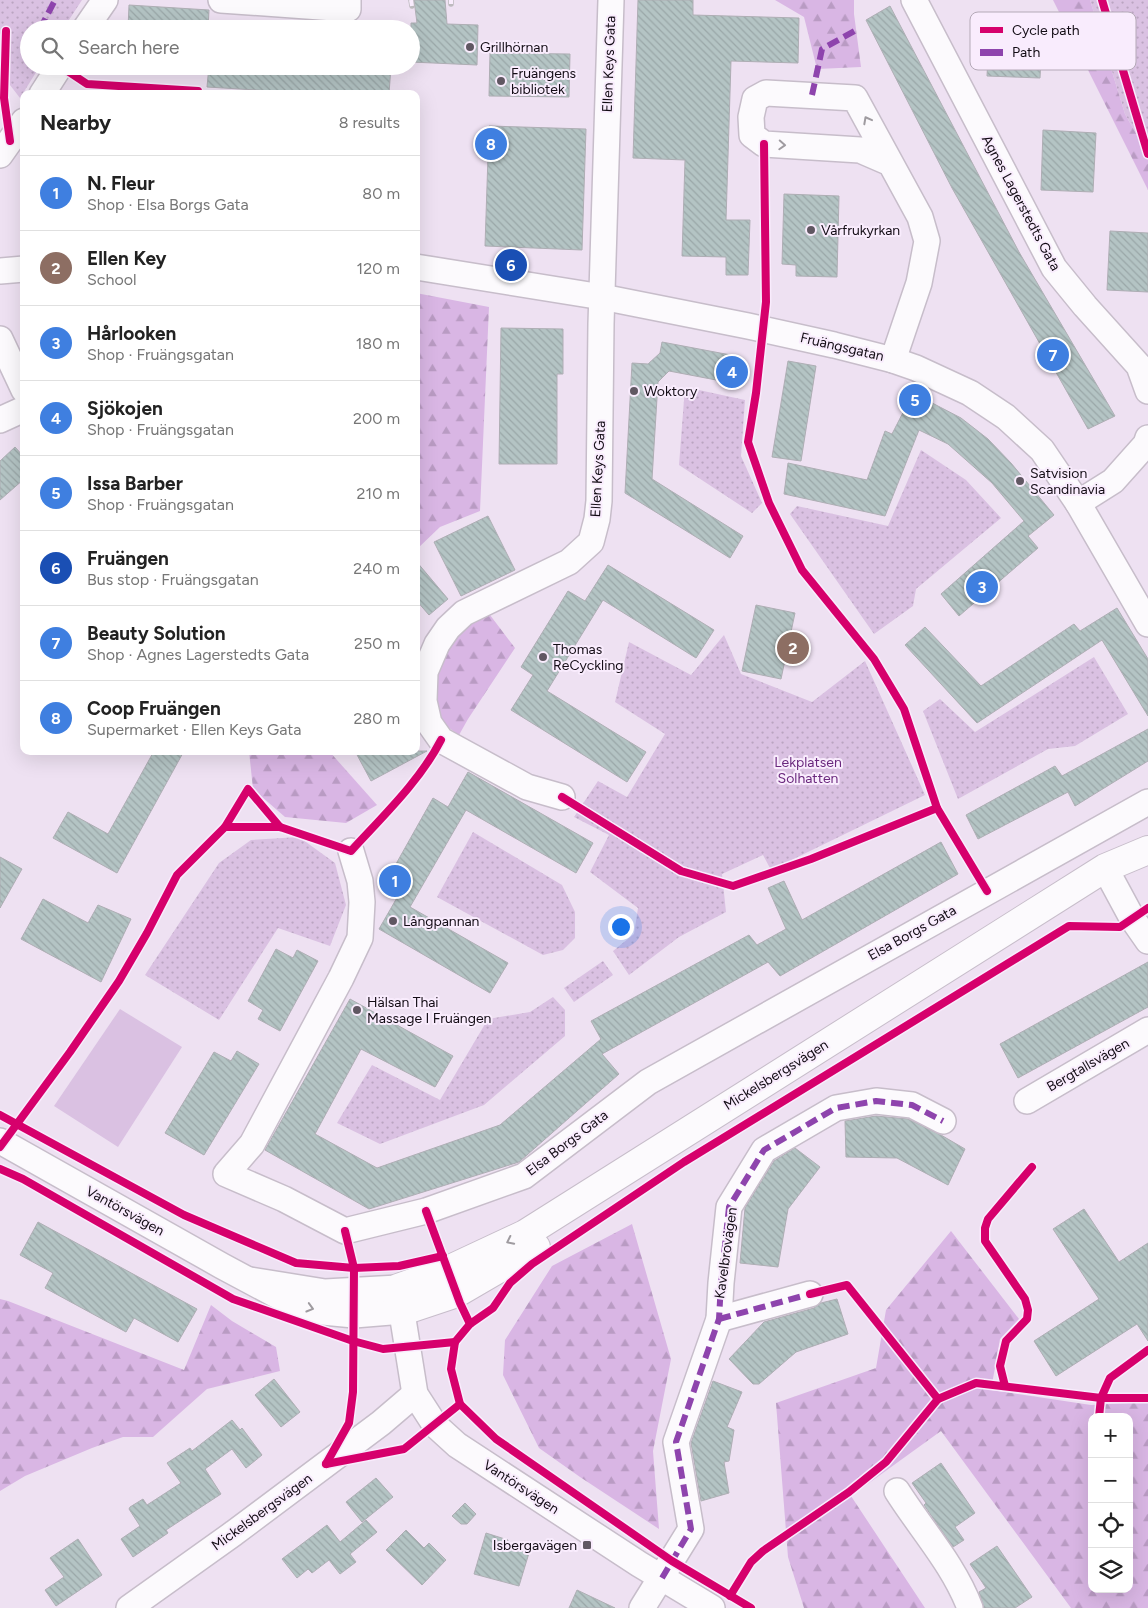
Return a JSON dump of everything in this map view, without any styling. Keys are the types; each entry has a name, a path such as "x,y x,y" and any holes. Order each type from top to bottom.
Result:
{"main road":[{"name":"Mickelsbergsvägen","path":"400,1300 448,1270 525,1234 1148,850"},
{"name":"Mickelsbergsvägen","path":"1108,876 1148,867"}],"street":[{"path":"91,20 105,0"},
{"path":"221,0 348,9 348,0"},
{"name":"Ellen Keys Gata","path":"562,796 527,787 441,740 429,723 424,701 425,672 437,644 448,628 464,613 569,562 591,542 600,501 602,297 611,0"},
{"name":"Agnes Lagerstedts Gata","path":"914,0 1054,268 1139,366 1148,391"},
{"path":"45,90 54,75"},
{"path":"890,163 860,150 764,144 752,135 751,117 755,99 766,93 855,98 920,217 927,241 919,284 893,360"},
{"path":"0,155 20,127"},
{"name":"Fruängsgatan","path":"420,268 602,297 748,326 893,360 916,368 970,394 1006,417 1042,450 1078,503 1148,624"},
{"path":"0,271 20,269"},
{"path":"0,339 20,382"},
{"path":"0,420 20,410"},
{"path":"1078,503 1113,481 1146,444 1148,438"},
{"name":"Elsa Borgs Gata","path":"351,851 360,881 362,902 360,938 341,978 252,1144 226,1174 284,1199 346,1231 426,1211 524,1176 648,1082 1148,802"},
{"path":"1108,876 1132,918 1148,941"},
{"name":"Bergtallsvägen","path":"1027,1101 1148,1030"},
{"name":"Kavelbrovägen","path":"662,1578 691,1529 676,1442 719,1319 721,1282 730,1206 764,1150 836,1108 876,1101 912,1105 943,1121"},
{"name":"Vantörsvägen","path":"0,1141 250,1280 325,1292 400,1300 415,1394 435,1424 457,1445 662,1578 712,1608"},
{"name":"Kavelbrovägen","path":"719,1319 810,1294"},
{"name":"Mickelsbergsvägen","path":"129,1608 234,1533 381,1423 415,1394"},
{"path":"897,1490 944,1559 970,1608"},
{"path":"642,1608 662,1578"}],"green space":[{"path":"0,0 82,0 69,20 20,20 20,75 34,75 25,90 20,90 20,98 3,76 3,39 0,33"},
{"path":"775,0 854,0 861,67 817,69 804,17"},
{"path":"1053,0 1090,0 1094,12 1059,12"},
{"path":"1090,0 1148,0 1148,155 1125,114 1111,70 1136,70 1136,12 1094,12"},
{"path":"1088,70 1111,70 1125,114 1148,155 1148,190"},
{"path":"420,294 489,307 480,511 440,527 420,546"},
{"path":"685,387 745,400 741,456 762,503 752,513 679,465"},
{"path":"921,450 966,480 1001,518 916,589 913,606 874,634 790,514 797,506 888,526"},
{"path":"490,615 515,648 459,735 439,721 433,680 457,631"},
{"name":"Lekplatsen Solhatten","path":"724,635 741,674 812,702 865,661 925,795 771,870 763,855 722,874 726,912 679,937 629,975 613,951 634,934 638,908 590,872 609,835 574,817 598,781 627,797 665,734 615,702 629,642 691,675"},
{"path":"1094,657 1128,714 1075,746 1048,749 958,799 923,711 940,699 975,732"},
{"path":"249,755 333,755 377,805 346,823 285,817 253,789"},
{"path":"473,832 562,885 575,912 575,938 563,950 543,955 437,897"},
{"path":"299,837 335,863 346,905 330,946 278,928 219,1020 145,975 219,863 251,840"},
{"path":"603,961 613,975 574,1002 564,988"},
{"path":"553,997 565,1010 565,1036 484,1105 380,1144 337,1123 372,1065 440,1100 488,1019 530,1012"},
{"path":"120,1009 182,1047 118,1147 54,1106"},
{"path":"632,1224 671,1359 653,1451 659,1529 539,1448 503,1375 505,1340 552,1266"},
{"path":"951,1231 1019,1319 1000,1339 991,1390 1091,1405 1148,1402 1148,1608 1071,1608 941,1431 851,1496 925,1608 804,1608 788,1557 776,1403 876,1368 886,1310"},
{"path":"0,1299 184,1370 211,1305 232,1321 276,1347 280,1371 207,1389 153,1437 123,1437 25,1476 0,1491"}],"building":[{"path":"414,0 445,0 447,24 478,25 477,65 420,62 420,20 417,20"},
{"path":"638,0 693,0 693,15 799,18 798,63 731,61 726,220 750,220 748,275 726,275 726,257 682,256 685,160 633,158"},
{"path":"129,5 209,10 208,20 128,20"},
{"path":"890,6 1019,252 1115,416 1088,429 952,188 866,20"},
{"path":"490,53 570,54 569,97 489,96"},
{"path":"987,70 1040,70 1040,78 987,76"},
{"path":"208,75 390,75 389,90 256,90 207,87"},
{"path":"489,126 586,129 582,250 485,246"},
{"path":"1043,130 1096,133 1093,192 1041,190"},
{"name":"Vårfrukyrkan","path":"784,194 839,196 837,277 796,276 796,265 782,264"},
{"path":"1110,231 1148,233 1148,292 1107,290"},
{"path":"501,328 563,329 563,374 557,374 557,464 499,464"},
{"path":"662,342 736,356 732,383 669,371 658,382 652,479 743,536 730,558 625,493 632,363 648,364 660,353"},
{"path":"788,361 816,366 801,461 772,457"},
{"path":"913,393 961,418 988,439 1011,463 1054,515 1028,536 1038,548 959,616 941,594 1024,521 992,483 948,444 919,430 885,516 784,494 788,463 867,480 885,431 892,434"},
{"path":"15,447 20,453 20,482 0,500 0,461"},
{"path":"488,516 515,570 461,596 434,542"},
{"path":"608,565 714,630 696,658 603,600 547,691 646,752 627,782 511,710 533,675 521,667 568,591 585,601"},
{"path":"420,566 448,599 429,615 420,605"},
{"path":"756,605 795,613 781,679 742,671"},
{"path":"1117,608 1148,659 1148,716 1102,640 977,723 905,645 925,627 981,686 1074,624 1080,631"},
{"path":"1148,729 1148,761 1075,806 1068,792 978,839 966,815 1055,766 1062,776"},
{"path":"152,755 182,755 117,873 53,838 68,812 108,834"},
{"path":"357,755 420,755 371,781"},
{"path":"468,772 593,843 576,873 466,810 410,907 508,963 490,993 379,929 402,889 387,880 433,798 448,807"},
{"path":"941,842 958,874 780,976 768,962 602,1054 619,1074 519,1162 369,1209 265,1150 350,999 453,1056 435,1087 361,1049 315,1134 377,1168 500,1125 601,1039 591,1021 749,935 757,945 786,929 768,888 784,881 802,920"},
{"path":"0,857 22,869 0,908"},
{"path":"43,899 88,923 98,905 131,919 101,982 21,939"},
{"path":"276,949 293,958 297,950 318,961 280,1031 258,1019 263,1010 248,1001"},
{"path":"1148,962 1148,1007 1018,1078 1000,1044"},
{"path":"237,1051 259,1064 204,1155 165,1133 214,1052 231,1061"},
{"path":"876,1116 908,1119 965,1149 948,1185 897,1158 846,1157 845,1121"},
{"path":"795,1148 820,1167 788,1209 778,1267 740,1263 745,1208 774,1161"},
{"path":"1084,1209 1119,1262 1148,1243 1148,1341 1137,1324 1056,1376 1034,1341 1099,1299 1053,1229"},
{"path":"38,1222 197,1309 178,1342 134,1318 126,1332 45,1288 53,1273 20,1255"},
{"path":"837,1299 848,1334 796,1352 759,1384 753,1384 729,1359 764,1322 814,1308 821,1303"},
{"path":"274,1379 300,1412 281,1427 255,1395"},
{"path":"713,1381 742,1392 727,1427 734,1430 729,1461 724,1462 729,1493 701,1501 691,1443"},
{"path":"232,1420 240,1430 242,1428 262,1455 246,1468 232,1449 205,1469 221,1494 166,1530 168,1533 133,1557 121,1539 140,1526 129,1509 130,1507 143,1499 147,1505 181,1483 167,1463 190,1448 192,1451"},
{"path":"941,1463 975,1513 955,1527 964,1540 953,1547 924,1505 926,1503 912,1483"},
{"path":"376,1478 393,1497 362,1522 346,1502"},
{"path":"465,1503 476,1514 467,1524 461,1524 452,1516"},
{"path":"366,1520 377,1532 350,1554 356,1562 340,1574 329,1560 312,1573 308,1569 297,1578 282,1559 327,1525 340,1542"},
{"path":"406,1530 424,1548 429,1543 446,1560 422,1585 386,1550"},
{"path":"486,1533 508,1540 506,1547 529,1553 519,1586 474,1574"},
{"path":"78,1539 102,1575 56,1606 45,1590 64,1577 50,1558"},
{"path":"997,1546 1032,1597 1015,1608 984,1608 979,1592 986,1588 970,1564"},
{"path":"577,1590 615,1608 569,1608"}],"railway":[{"path":"411,0 412,6"}],"marked path":[{"path":"45,20 55,0"},
{"path":"812,95 822,49 858,29"},
{"path":"662,1578 691,1529 676,1442 719,1319 729,1207 764,1150 836,1108 876,1101 912,1105 943,1121"},
{"path":"719,1319 810,1294"}],"cycle path":[{"path":"1102,0 1106,12"},
{"path":"6,31 4,98 10,141"},
{"path":"1123,70 1148,154"},
{"path":"74,75 87,84 182,90"},
{"path":"764,144 766,302 756,393 748,442 769,503 802,570 874,659 904,709 937,808 987,891"},
{"path":"0,1147 70,1052 119,981 147,933 177,875 225,827 280,827 351,851 388,812 411,784 441,740"},
{"path":"225,827 248,789 280,827"},
{"path":"562,797 681,871 733,886 811,859 937,808"},
{"path":"751,1608 672,1561 496,1439 460,1404 451,1369 455,1342 470,1324 493,1308 510,1283 532,1264 684,1162 1069,926 1120,927 1148,908"},
{"path":"0,1115 184,1215 296,1263 354,1268 399,1266 443,1256"},
{"path":"1005,1386 1000,1366 1006,1341 1027,1319 1028,1310 1025,1299 985,1241 985,1228 988,1219 1032,1167"},
{"path":"0,1169 23,1179 233,1299 353,1341 383,1349 455,1342"},
{"path":"426,1211 460,1303 470,1324"},
{"path":"326,1464 349,1423 353,1392 354,1268 345,1231"},
{"path":"810,1294 847,1285 938,1399"},
{"path":"1099,1413 1101,1398 1110,1378 1148,1350"},
{"path":"730,1596 751,1562 763,1551 849,1492 886,1462 938,1399 976,1383 1101,1398 1148,1398"},
{"path":"326,1464 404,1449 460,1404"}],"place":[{"name":"Grillhörnan","path":"470,47"},
{"name":"Fruängens bibliotek","path":"501,81"},
{"name":"Coop Fruängen","path":"491,144"},
{"name":"Vårfrukyrkan","path":"811,230"},
{"name":"Fruängen","path":"511,265"},
{"name":"Beauty Solution","path":"1053,355"},
{"name":"Sjökojen","path":"732,372"},
{"name":"Woktory","path":"634,391"},
{"name":"Issa Barber","path":"915,400"},
{"name":"Satvision Scandinavia","path":"1020,481"},
{"name":"Hårlooken","path":"982,587"},
{"name":"Ellen Key","path":"793,648"},
{"name":"Thomas ReCyckling","path":"543,657"},
{"name":"N. Fleur","path":"395,881"},
{"name":"Långpannan","path":"393,921"},
{"name":"Hälsan Thai Massage I Fruängen","path":"357,1010"},
{"name":"Isbergavägen","path":"587,1545"}]}
